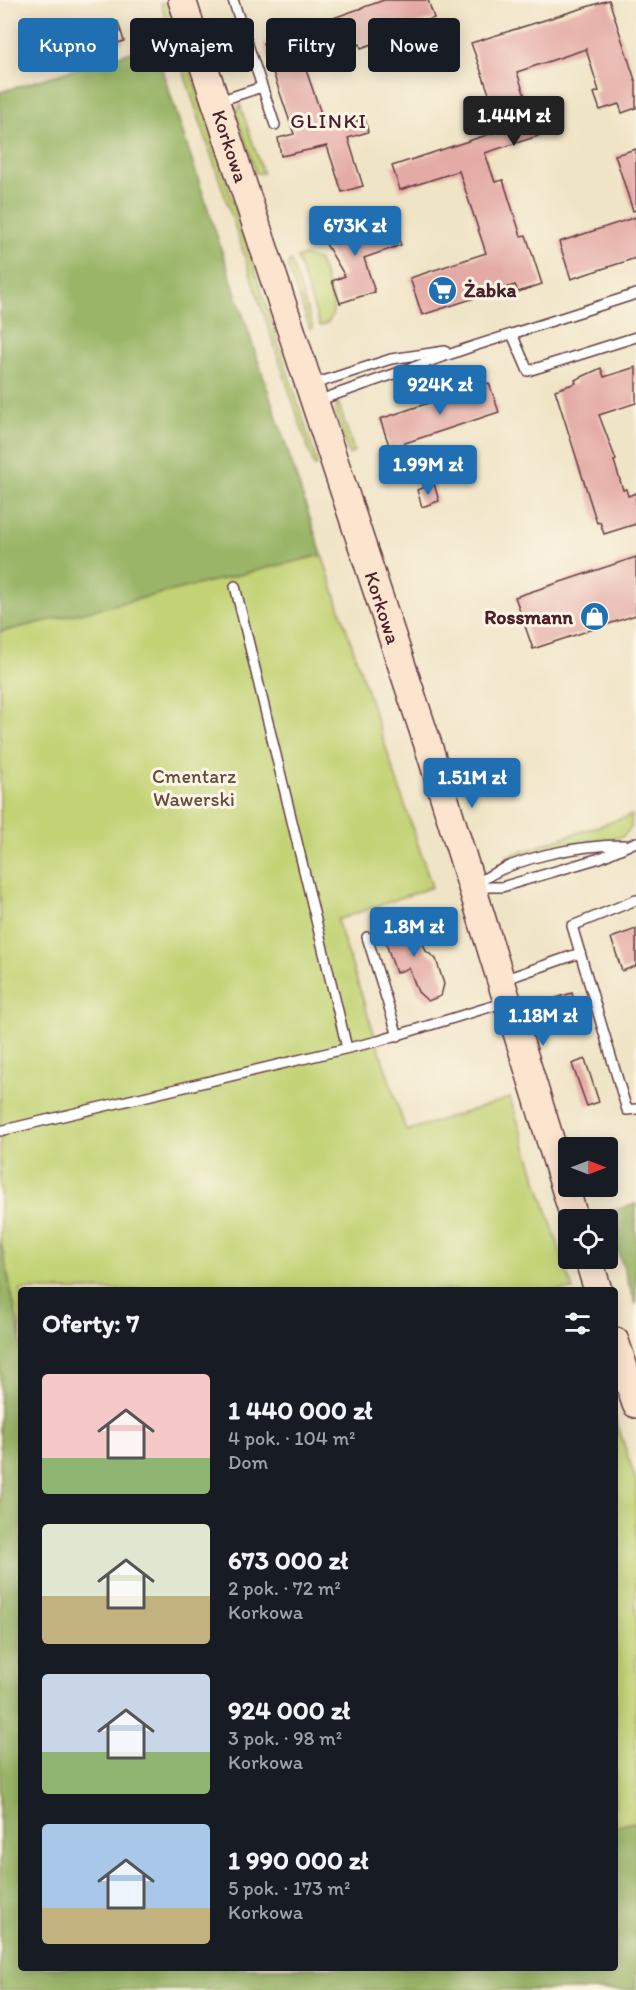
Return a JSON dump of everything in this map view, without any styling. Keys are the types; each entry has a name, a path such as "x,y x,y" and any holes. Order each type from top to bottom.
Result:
{"street":[{"name":"Korkowa","path":"182,0 473,886 571,1209"},
{"path":"591,1269 597,1287"},
{"path":"618,1350 636,1404"}],"lane":[{"path":"234,0 275,125"},
{"path":"216,102 262,87"},
{"path":"312,394 468,348 636,294"},
{"path":"512,334 528,371 636,337"},
{"path":"312,394 391,359 468,348"},
{"path":"235,586 347,1048"},
{"path":"473,886 502,887 600,858 632,843"},
{"path":"473,886 497,870 550,855 595,845 632,843"},
{"path":"636,900 572,926 627,1110 636,1109"},
{"path":"367,937 398,1036"},
{"path":"0,1131 398,1036 503,991 580,953"}],"green space":[{"path":"168,2 173,18 166,18 161,3"},
{"path":"130,52 130,72 163,72 322,555 0,632 0,92 66,72 118,72 118,56"},
{"path":"184,72 191,72 318,465 314,466"},
{"path":"240,105 263,173 256,173 236,113"},
{"path":"304,255 319,261 332,298 332,316 328,322 320,326 297,258"},
{"path":"291,261 313,327 310,329 287,265"},
{"path":"338,402 354,451 349,455 335,411"},
{"name":"Cmentarz Wawerski","path":"322,555 432,887 337,920 406,1131 510,1098 558,1244 558,1269 566,1269 572,1287 18,1287 18,1325 0,1238 0,632"},
{"path":"632,815 631,828 622,837 560,844 508,859 507,856"},
{"path":"636,1204 636,1305 618,1252 618,1209"},
{"path":"0,1238 18,1325 18,1971 618,1971 618,1825 636,1822 636,1990 0,1990"},
{"path":"618,1426 636,1481 636,1822 618,1825"}],"building":[{"path":"384,0 428,0 434,18 368,18 368,46 361,48 360,44 356,45 356,18 333,18"},
{"path":"609,0 636,83 636,108 622,113 619,104 600,110 594,93 599,91 586,49 517,72 538,136 485,153 495,182 503,180 521,236 526,235 542,284 518,292 515,285 422,315 410,278 486,253 459,171 400,190 392,166 502,130 471,43"},
{"path":"118,22 124,41 118,43"},
{"path":"273,72 307,72 326,128 365,119 368,132 348,138 363,186 342,192 327,146 281,156 278,138 294,134"},
{"path":"636,149 636,210 633,211 615,155"},
{"path":"636,217 636,258 571,279 559,242"},
{"path":"356,221 361,237 395,228 401,245 364,258 375,292 340,303 332,281 345,276 317,229"},
{"path":"636,367 636,403 599,415 616,460 614,461 623,490 626,489 628,496 636,493 636,524 604,534 600,522 597,523 555,390 576,383 575,380 601,368 604,377"},
{"path":"489,383 499,412 390,448 380,419"},
{"path":"434,484 439,501 422,507 417,490"},
{"path":"636,557 636,615 533,649 515,597"},
{"path":"414,918 426,951 436,959 444,984 441,996 428,1001 418,992 409,968 396,973 381,929"},
{"path":"636,929 636,966 622,971 611,938"},
{"path":"572,993 576,1008 551,1016 546,1001"},
{"path":"585,1059 599,1102 587,1106 572,1064"}],"place":[{"name":"Żabka","path":"443,290"},
{"name":"Rossmann","path":"594,617"}],"district":[{"name":"GLINKI","path":"329,120"}]}
